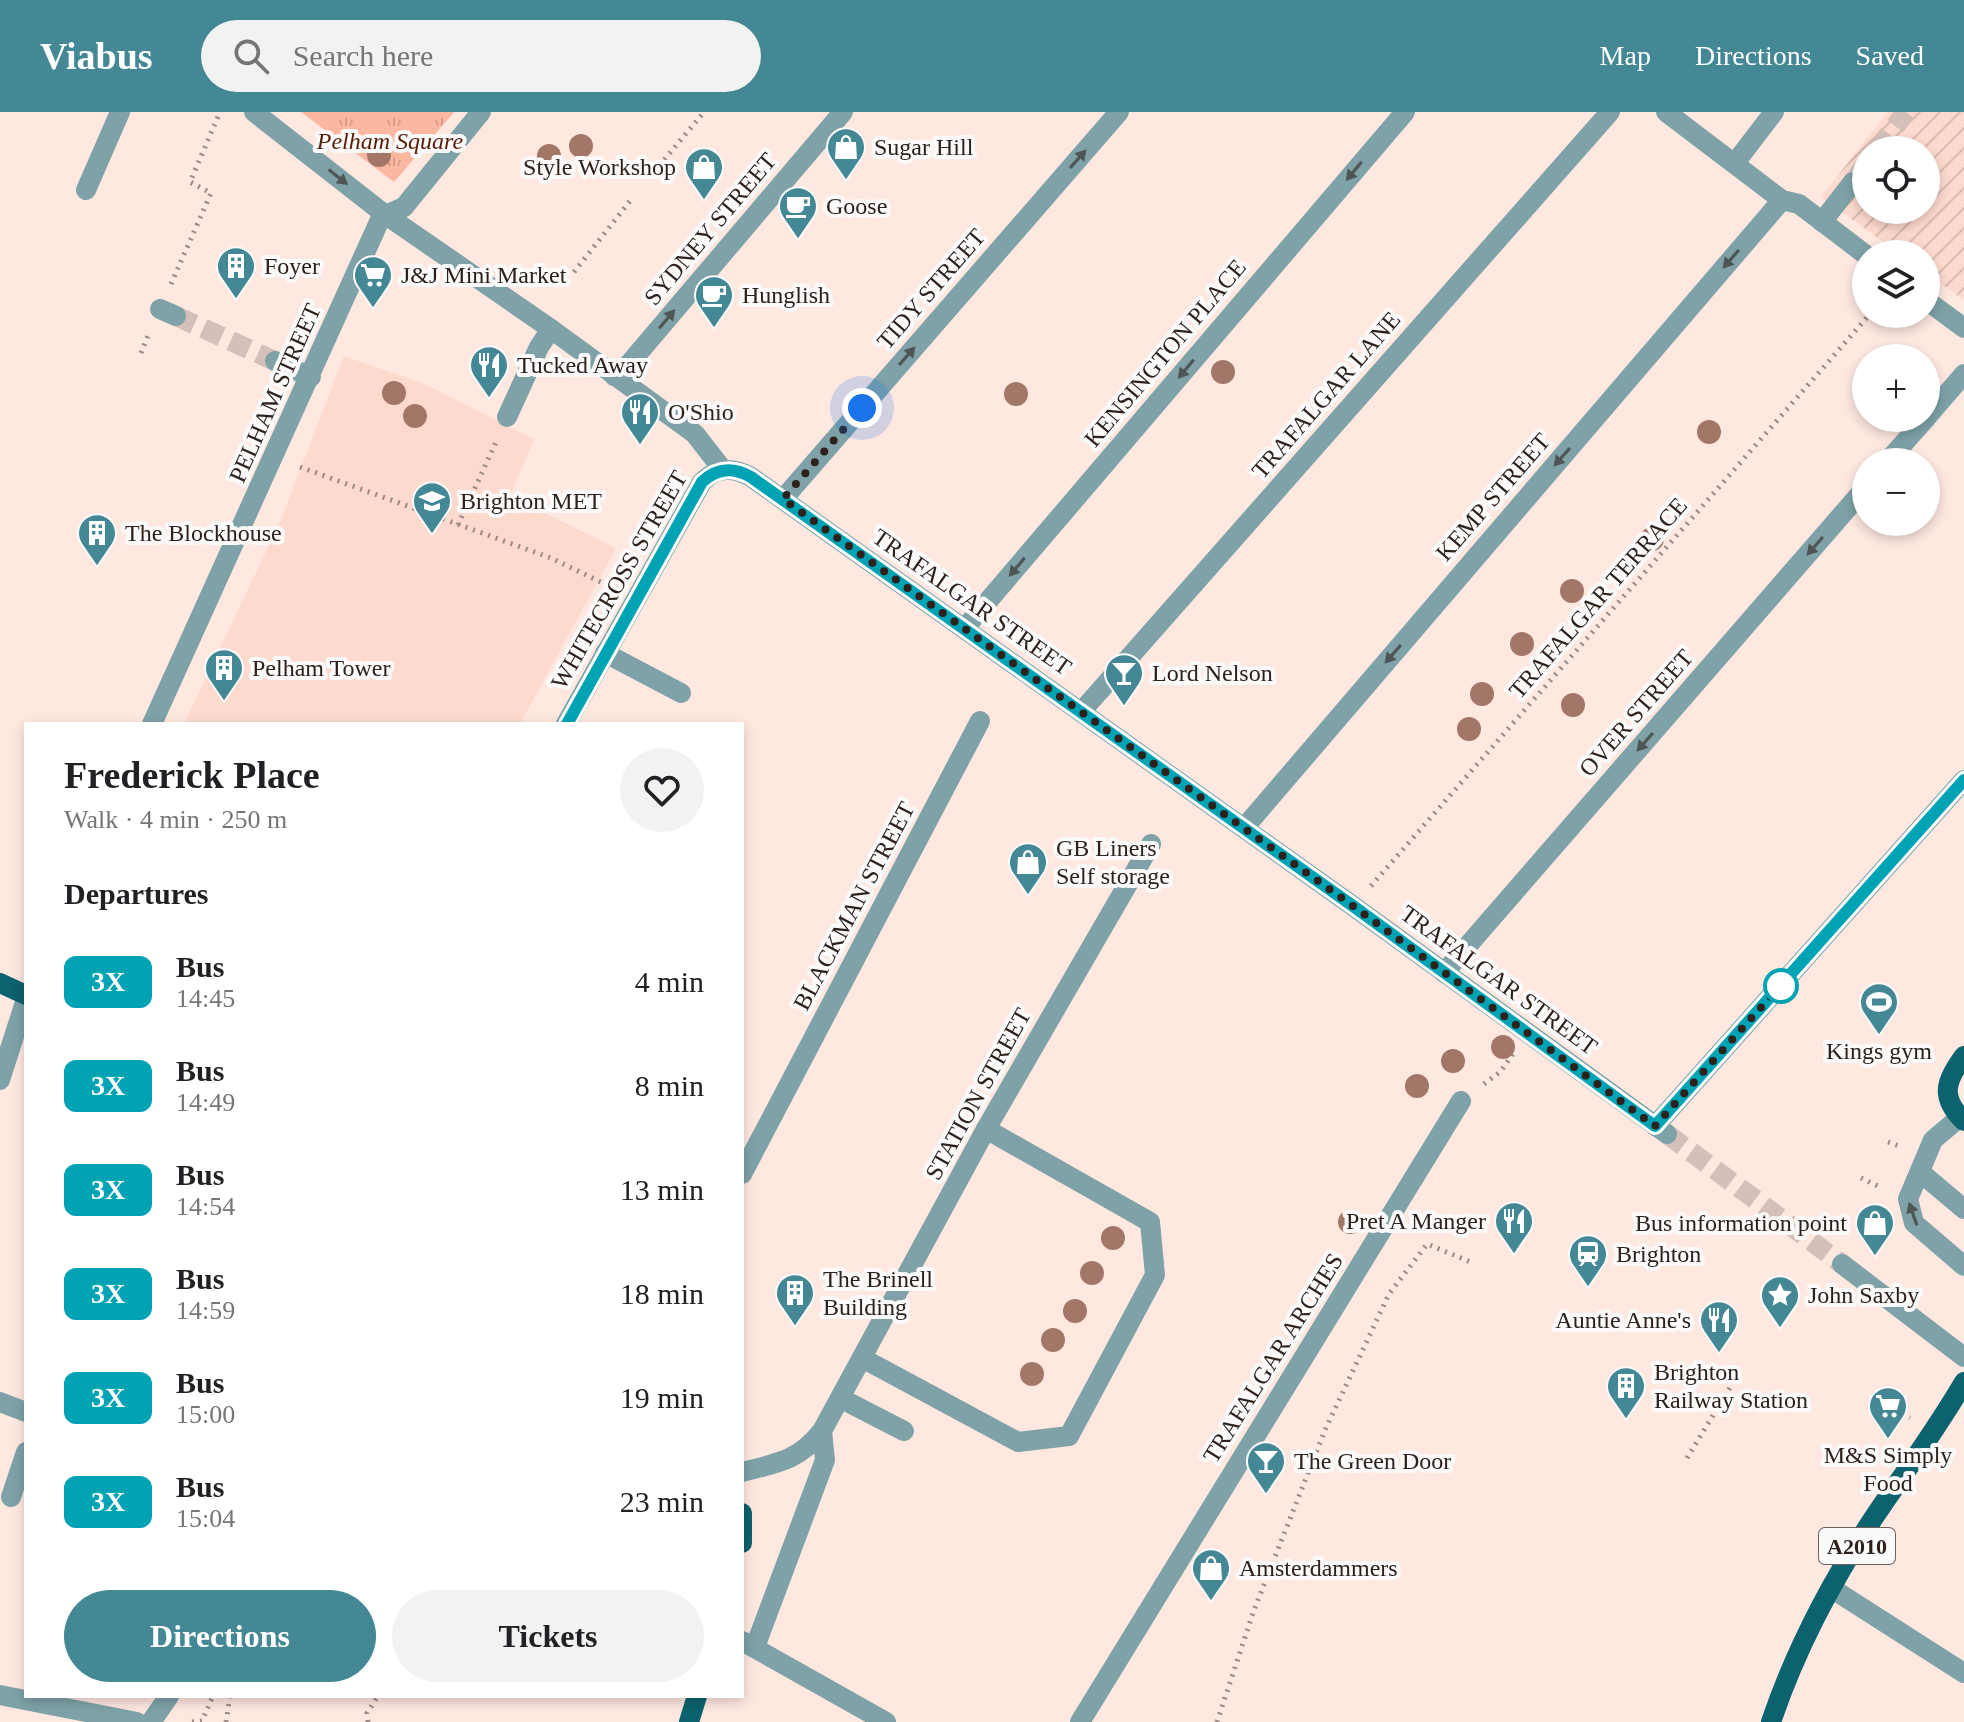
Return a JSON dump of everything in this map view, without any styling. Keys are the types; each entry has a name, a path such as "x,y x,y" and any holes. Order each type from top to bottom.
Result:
{"main road":[{"path":"0,983 24,996"},
{"path":"1962,1119 1948,1091 1949,1077 1964,1056"},
{"name":"A2010","path":"1771,1722 1807,1632 1831,1588 1881,1506 1936,1432 1964,1382"},
{"path":"689,1722 696,1698"}],"street":[{"path":"86,190 120,112"},
{"path":"254,112 276,120 385,214 695,434 723,470"},
{"path":"385,214 404,207 481,112"},
{"name":"SYDNEY STREET","path":"614,376 629,364 843,112"},
{"name":"TIDY STREET","path":"783,499 1119,112"},
{"name":"KENSINGTON PLACE","path":"965,628 1405,112"},
{"name":"TRAFALGAR LANE","path":"1081,712 1610,112"},
{"path":"1666,112 1782,200 1799,204 1852,244"},
{"path":"1735,163 1774,112"},
{"path":"1822,222 1852,183"},
{"name":"KEMP STREET","path":"1244,828 1782,200"},
{"name":"PELHAM STREET","path":"153,722 385,214"},
{"path":"1940,310 1964,328"},
{"path":"507,417 539,347 551,329"},
{"path":"275,361 311,377"},
{"path":"1940,402 1964,374"},
{"path":"1899,448 1914,432"},
{"name":"TRAFALGAR STREET","path":"723,470 745,473 783,499 1661,1130 1964,780"},
{"name":"WHITECROSS STREET","path":"567,722 702,482 723,470"},
{"name":"OVER STREET","path":"1444,973 1852,503"},
{"path":"605,653 681,693"},
{"name":"BLACKMAN STREET","path":"744,1170 980,721"},
{"name":"STATION STREET","path":"744,1472 795,1457 810,1446 822,1431 986,1129 1151,844"},
{"path":"0,1080 24,1003"},
{"name":"TRAFALGAR ARCHES","path":"1080,1722 1461,1101"},
{"path":"1962,1119 1933,1140 1908,1199 1914,1223 1964,1266"},
{"path":"862,1358 1018,1442 1069,1436 1088,1401 1155,1275 1150,1222 986,1129"},
{"path":"1920,1172 1964,1209"},
{"path":"1842,1264 1964,1357"},
{"path":"840,1398 904,1431"},
{"path":"0,1402 24,1411"},
{"name":"STATION STREET","path":"748,1644 825,1460 822,1431"},
{"path":"11,1497 24,1458"},
{"path":"1831,1588 1964,1673"},
{"path":"748,1644 886,1722"},
{"path":"0,1695 137,1722"},
{"path":"151,1722 168,1698"}],"path":[{"path":"141,353 168,312 211,193 190,182 220,112"},
{"path":"649,178 704,112"},
{"path":"574,272 630,201"},
{"name":"TRAFALGAR TERRACE","path":"1353,906 1858,328"},
{"path":"458,525 507,417"},
{"path":"274,458 551,558 637,600"},
{"path":"1461,1101 1500,1072 1527,1035"},
{"path":"1861,1178 1890,1191"},
{"path":"1217,1722 1289,1518 1325,1430 1389,1294 1427,1244 1473,1263"},
{"path":"1687,1458 1731,1386"},
{"path":"192,1722 202,1721 212,1698"},
{"path":"226,1722 230,1698"},
{"path":"368,1722 367,1713 377,1698"}],"shaded area":[{"path":"1888,112 1964,112 1964,300 1940,283 1940,240 1881,240 1858,224 1940,224 1940,136 1869,136"},
{"path":"1852,158 1852,219 1821,197"},
{"name":"Brighton MET","path":"344,356 425,384 534,439 510,496 616,548 521,722 185,722 280,522"}],"green space":[{"name":"Pelham Square","path":"301,112 454,112 394,182"}],"tunnel":[{"path":"1888,136 1906,112"},
{"path":"176,316 275,361"},
{"path":"1667,1134 1842,1264"}],"bus line":[{"name":"3X","path":"568,722 702,482 717,472 738,470 965,628 1655,1126 1964,780"}],"place":[{"name":"Sugar Hill","path":"846,181"},
{"name":"Style Workshop","path":"704,201"},
{"name":"Goose","path":"798,240"},
{"name":"Foyer","path":"236,300"},
{"name":"J&J Mini Market","path":"373,309"},
{"name":"Hunglish","path":"714,329"},
{"name":"Tucked Away","path":"489,399"},
{"name":"O'Shio","path":"640,446"},
{"name":"Brighton MET","path":"432,535"},
{"name":"The Blockhouse","path":"97,567"},
{"name":"Pelham Tower","path":"224,702"},
{"name":"Lord Nelson","path":"1124,707"},
{"name":"GB Liners Self storage","path":"1028,896"},
{"name":"Kings gym","path":"1879,1036"},
{"name":"Pret A Manger","path":"1514,1255"},
{"name":"Bus information point","path":"1875,1257"},
{"name":"Brighton","path":"1588,1288"},
{"name":"The Brinell Building","path":"795,1327"},
{"name":"John Saxby","path":"1780,1329"},
{"name":"Auntie Anne's","path":"1719,1354"},
{"name":"Brighton Railway Station","path":"1626,1420"},
{"name":"M&S Simply Food","path":"1888,1440"},
{"name":"The Green Door","path":"1266,1495"},
{"name":"Amsterdammers","path":"1211,1602"}],"route":[{"path":"862,408 783,499 1655,1126 1789,976 1781,986"}]}
